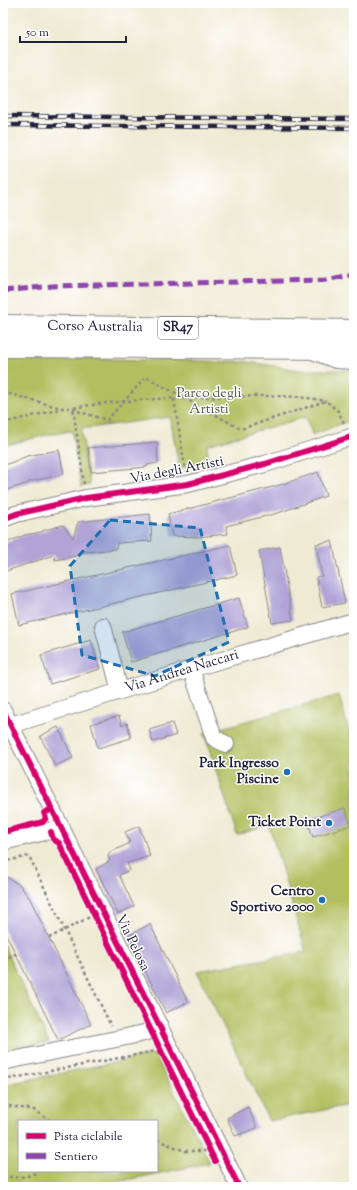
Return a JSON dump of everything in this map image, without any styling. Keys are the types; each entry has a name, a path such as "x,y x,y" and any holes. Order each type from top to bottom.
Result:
{"highway":[{"name":"Corso Australia","path":"3,326 354,331"},
{"name":"Corso Australia","path":"3,346 300,346 354,348"}],"street":[{"path":"300,346 336,360 354,361"},
{"name":"Via degli Artisti","path":"3,519 35,509 86,498 188,484 265,464 354,436"},
{"name":"Via Andrea Naccari","path":"11,725 191,669 354,621"},
{"path":"103,626 120,691"},
{"path":"191,669 214,738 226,744"},
{"name":"Via Pelosa","path":"3,710 239,1187"},
{"path":"4,846 62,828"},
{"path":"6,1061 144,1033 160,1026"}],"path":[{"path":"73,408 80,412 108,420 146,377 241,429 326,401"},
{"path":"3,392 61,408"},
{"path":"3,423 61,408 183,398 256,396 314,398 326,401 338,412 344,423"},
{"path":"174,399 185,467"},
{"path":"73,408 86,498"},
{"path":"4,846 6,862 29,856 66,929 114,1032"},
{"path":"49,938 94,915"},
{"path":"3,960 16,954"},
{"path":"3,1080 160,1050"},
{"path":"3,1105 34,1110 49,1120"},
{"path":"158,1140 185,1151 211,1152"},
{"path":"3,1176 16,1178 35,1174 38,1172"}],"highlighted area":[{"path":"110,520 200,528 229,642 155,676 82,655 70,566"}],"green space":[{"name":"Parco degli Artisti","path":"3,357 248,362 300,370 354,370 354,430 352,430 349,421 312,435 306,417 207,445 209,463 179,468 170,417 81,429 90,485 81,487 72,431 46,435 3,446"},
{"name":"Centro Sportivo 2000","path":"339,695 350,735 354,734 354,1104 269,1121 197,971 306,952 269,825 237,835 204,733"},
{"path":"3,944 49,1042 3,1052"},
{"path":"155,1054 210,1163 92,1187 3,1187 3,1085"}],"building":[{"path":"157,442 158,463 147,465 147,467 91,472 88,448"},
{"path":"59,450 64,474 28,482 29,483 3,491 3,466 27,456"},
{"path":"318,472 326,496 278,513 226,526 228,534 198,537 172,536 168,514 280,485"},
{"path":"150,514 152,541 117,543 116,549 76,553 76,556 55,560 54,555 3,572 3,544 25,535 42,532 63,525 73,538 78,522"},
{"path":"332,541 345,603 322,607 316,577 322,576 316,544"},
{"path":"230,545 237,575 19,625 12,594"},
{"path":"280,547 293,620 272,623 259,551"},
{"path":"239,598 248,627 131,662 122,632"},
{"path":"91,640 100,669 50,684 41,655"},
{"path":"119,716 122,726 127,723 131,738 98,748 91,724"},
{"path":"172,723 176,735 153,742 149,730"},
{"path":"58,727 73,758 55,766 40,736"},
{"name":"Ticket Point","path":"345,808 351,825 313,837 307,820"},
{"path":"139,826 150,856 127,863 130,870 119,875 134,906 118,914 96,869 110,861 108,856 109,853 130,843 125,832"},
{"path":"3,875 20,885 30,899 91,1024 58,1040 3,928"},
{"path":"150,924 188,1002 166,1013 128,936"},
{"path":"248,1107 257,1128 235,1136 227,1118"}],"railway":[{"path":"3,116 354,119"},
{"path":"3,125 354,128"}],"marked path":[{"path":"3,291 52,286 326,280 354,274"}],"cycle path":[{"path":"3,519 16,514 86,498 188,484 265,464 354,436"},
{"path":"3,710 239,1187"},
{"path":"3,832 43,822 46,818 44,813 52,809"},
{"path":"51,832 53,839 59,843 215,1161"}],"place":[{"name":"Park Ingresso Piscine","path":"287,772"},
{"name":"Ticket Point","path":"329,823"},
{"name":"Centro Sportivo 2000","path":"322,900"}]}
